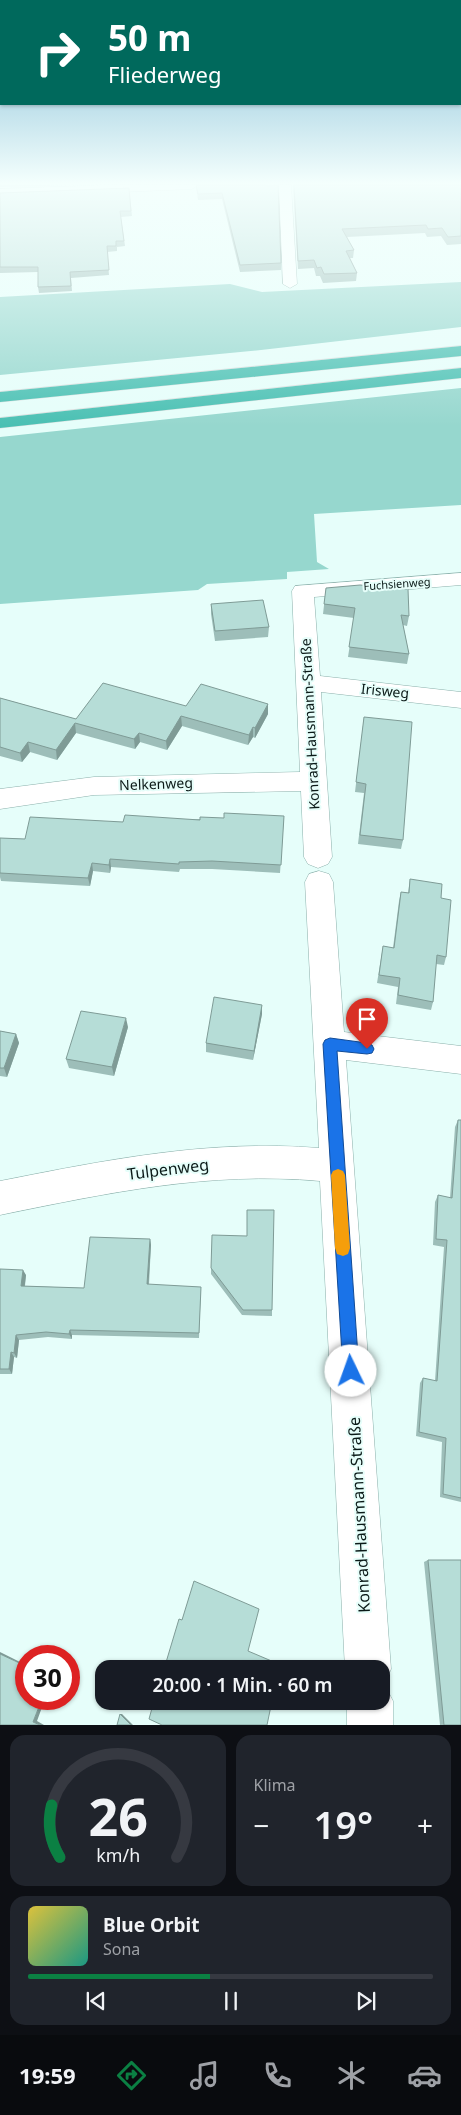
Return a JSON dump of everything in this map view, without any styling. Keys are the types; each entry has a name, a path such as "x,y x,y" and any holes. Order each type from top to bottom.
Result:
{"highway":[{"path":"0,397 461,350"},
{"path":"0,424 461,373"}],"street":[{"path":"289,266 290,284"},
{"name":"Fuchsienweg","path":"303,591 461,579"},
{"name":"Konrad-Hausmann-Straße","path":"303,591 318,870 367,1660"},
{"name":"Irisweg","path":"309,682 461,700"},
{"name":"Nelkenweg","path":"0,799 94,786 313,781"},
{"path":"330,1044 461,1060"},
{"name":"Tulpenweg","path":"0,1198 112,1176 250,1160 337,1166"},
{"path":"370,1710 370,1725"}],"shaded area":[{"path":"461,282 461,327 261,350 0,375 0,297 230,284 262,292"},
{"path":"461,388 461,505 314,514 317,562 329,569 287,572 287,579 207,584 198,590 0,604 0,437"}],"building":[{"path":"109,266 109,270 70,272 71,286 38,287 38,267 0,267"},
{"path":"316,266 353,266 357,273 324,274 321,267 317,268"},
{"path":"360,585 408,589 409,616 401,615 409,654 349,647 355,608 324,604 326,588"},
{"path":"263,600 269,627 215,631 211,604"},
{"path":"103,683 186,706 201,684 268,704 249,735 181,716 166,741 139,733 134,739 75,723 56,750 28,742 20,753 0,747 0,698 76,719"},
{"path":"364,717 412,722 403,840 360,835 366,784 356,782"},
{"path":"224,813 284,816 281,865 212,861 179,862 179,864 110,859 109,865 92,863 88,878 0,873 0,838 25,839 30,817 123,822 125,815 200,820 200,817 224,818"},
{"path":"410,879 442,884 441,898 451,900 446,957 437,955 433,1002 398,995 400,978 379,975 383,946 394,948 401,892 409,893"},
{"path":"214,997 262,1005 254,1051 206,1043"},
{"path":"81,1011 126,1018 112,1067 66,1059"},
{"path":"0,1031 16,1034 4,1068 0,1068"},
{"path":"458,1120 461,1120 461,1498 443,1494 446,1438 419,1432 423,1378 437,1381 447,1240 436,1239 438,1195 452,1198"},
{"path":"247,1210 274,1210 272,1310 243,1310 211,1268 212,1235 247,1236"},
{"path":"90,1237 150,1239 147,1284 201,1287 199,1333 70,1330 69,1334 46,1332 16,1335 14,1353 11,1352 9,1369 0,1369 0,1269 23,1270 21,1286 84,1288"},
{"path":"428,1560 461,1560 461,1725 444,1725"},
{"path":"194,1581 259,1609 248,1651 269,1660 167,1660 179,1619 182,1620"},
{"path":"0,1654 15,1661 15,1710 38,1710 33,1722 40,1725 0,1725"},
{"path":"152,1710 270,1710 267,1725 162,1725 149,1719"},
{"path":"120,1714 131,1725 117,1725"}],"slow traffic":[{"path":"338,1175 343,1248"}],"route":[{"path":"351,1371 330,1044 367,1049"}]}
